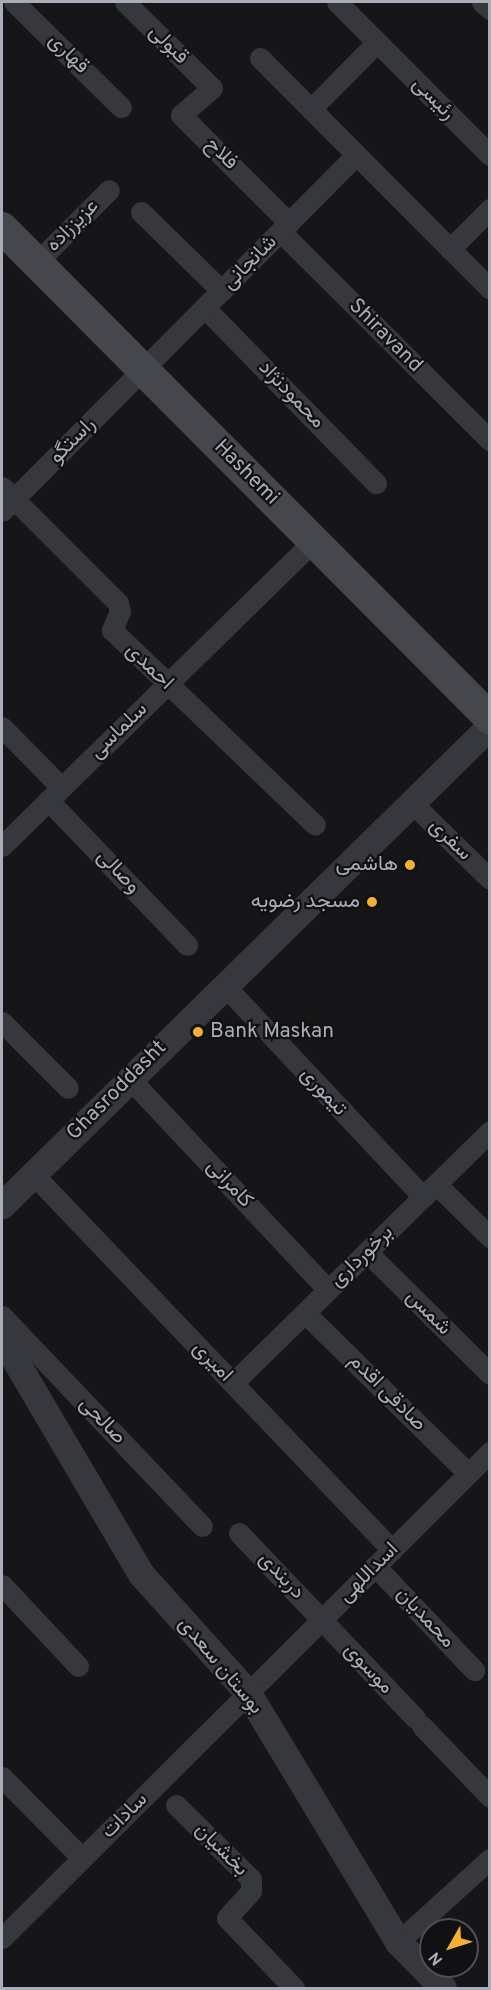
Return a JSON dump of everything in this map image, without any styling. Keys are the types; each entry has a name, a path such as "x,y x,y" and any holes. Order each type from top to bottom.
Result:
{"main road":[{"name":"Hashemi","path":"2,228 489,718"}],"street":[{"name":"قهاری","path":"14,2 121,107"},
{"name":"قبولی","path":"125,2 212,88"},
{"name":"رئیسی","path":"337,2 489,155"},
{"path":"482,2 489,9"},
{"path":"311,109 377,42"},
{"path":"260,57 489,289"},
{"name":"فلاح","path":"212,88 181,115 285,227"},
{"name":"شانجانی","path":"144,370 356,155"},
{"name":"عزیززاده","path":"36,263 109,190"},
{"path":"450,249 489,209"},
{"path":"141,212 222,291"},
{"name":"Shiravand","path":"285,227 489,440"},
{"name":"محمودنژاد","path":"206,308 376,483"},
{"name":"راستگو","path":"5,499 144,370"},
{"name":"احمدی","path":"5,499 118,603 120,611 112,630 315,825"},
{"name":"سلماسی","path":"2,846 313,541"},
{"name":"Ghasroddasht","path":"2,1205 489,726"},
{"path":"2,727 55,794"},
{"name":"وصالی","path":"55,794 187,945"},
{"name":"سفری","path":"411,802 489,879"},
{"name":"تیموری","path":"224,985 429,1191 489,1238"},
{"path":"2,1022 68,1088"},
{"name":"کامرانی","path":"130,1079 328,1290"},
{"name":"برخورداری","path":"233,1383 489,1131"},
{"name":"امیری","path":"33,1174 392,1550"},
{"name":"شمس","path":"367,1252 489,1374"},
{"name":"صادقی اقدم","path":"305,1313 468,1473"},
{"name":"صالحی","path":"2,1316 202,1526"},
{"name":"بوستان سعدی","path":"2,1338 141,1574 248,1693 398,1942 443,1989"},
{"name":"اسداللهی","path":"248,1693 489,1452"},
{"name":"دربندی","path":"239,1533 322,1620"},
{"name":"محمدیان","path":"375,1566 474,1670"},
{"path":"2,1585 78,1666"},
{"name":"موسوی","path":"322,1620 489,1797"},
{"name":"سادات","path":"2,1938 248,1693"},
{"path":"2,1777 82,1858"},
{"name":"بخشیان","path":"176,1805 251,1879 251,1891 227,1918 230,1924 294,1989"},
{"path":"398,1942 489,1859"}],"place":[{"name":"هاشمی","path":"410,865"},
{"name":"مسجد رضویه","path":"372,902"},
{"name":"Bank Maskan","path":"198,1032"}]}
